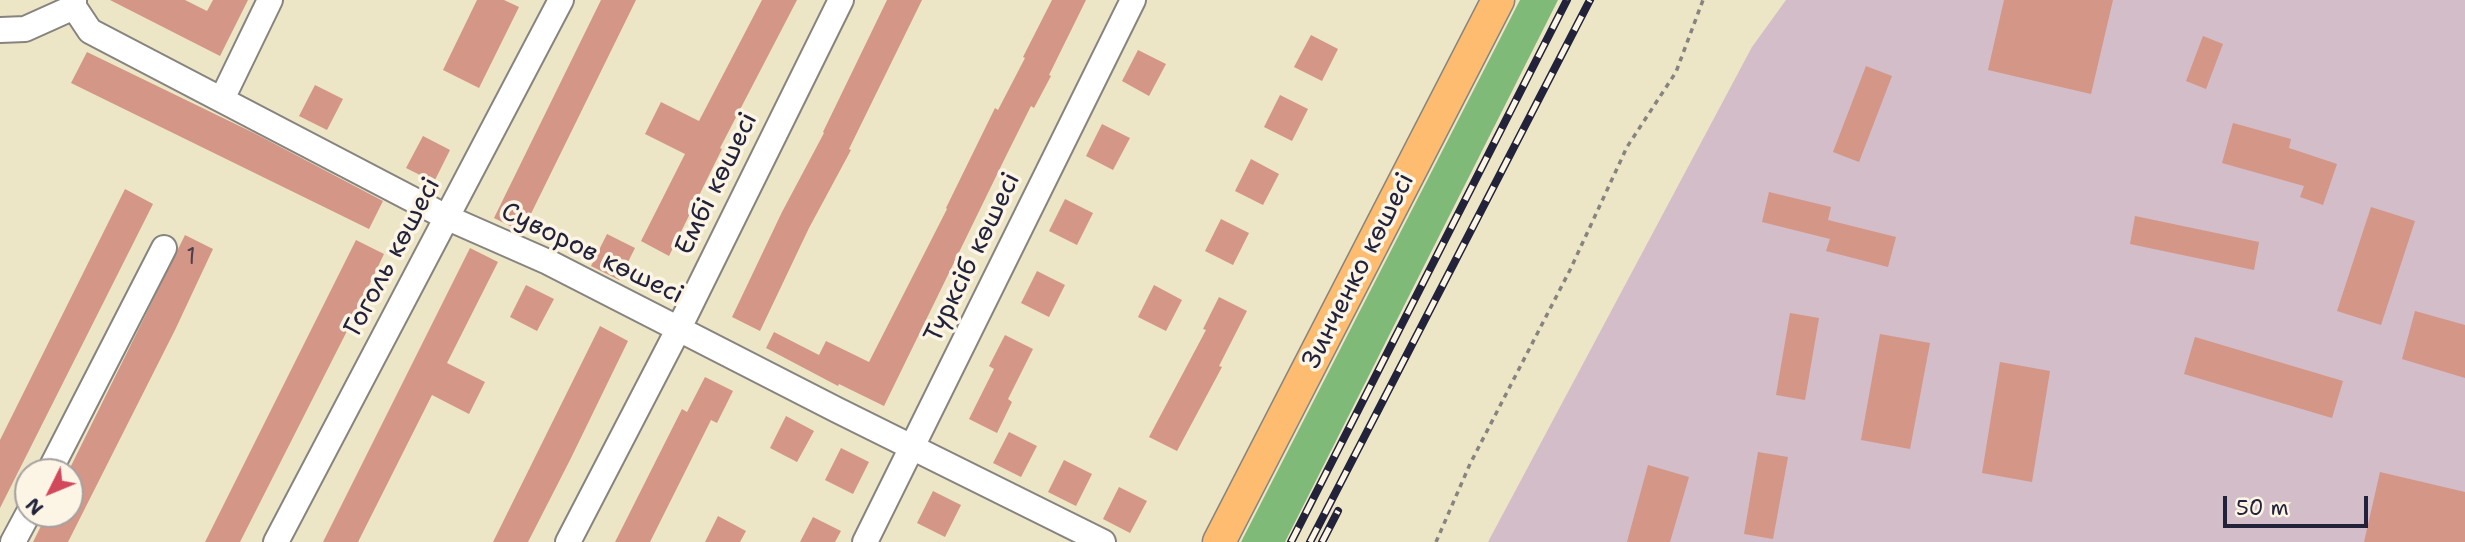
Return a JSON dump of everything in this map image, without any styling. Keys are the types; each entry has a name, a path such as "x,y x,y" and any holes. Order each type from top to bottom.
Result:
{"main road":[{"name":"Зинченко көшесі","path":"1219,542 1498,0"}],"street":[{"path":"222,99 270,0"},
{"name":"Гоголь көшесі","path":"276,542 561,0"},
{"name":"Ембі көшесі","path":"568,542 841,0"},
{"name":"Түрксіб көшесі","path":"865,542 1133,0"},
{"path":"0,30 25,29 74,4"},
{"name":"Суворов көшесі","path":"74,4 90,31 448,218 548,262 912,448 1103,542"},
{"path":"56,458 164,248"}],"path":[{"path":"1436,542 1470,464 1570,270 1627,147 1676,72 1703,0"}],"shaded area":[{"path":"1786,0 2465,0 2465,542 1488,542 1752,47"}],"green space":[{"path":"1520,0 1558,0 1285,542 1241,542"}],"building":[{"path":"110,0 185,0 207,11 213,0 248,0 220,56"},
{"path":"477,0 504,0 519,7 479,88 443,70"},
{"path":"601,0 636,0 522,232 494,218"},
{"path":"762,0 797,0 720,148 722,149 669,256 641,241 685,154 645,134 661,102 699,121"},
{"path":"887,0 922,0 849,149 851,150 809,228 760,331 732,317"},
{"path":"1052,0 1086,0 1049,75 1051,76 1034,108 1031,106 884,406 839,384 838,386 766,348 774,332 819,355 826,341 869,362 995,108 998,110"},
{"path":"2004,0 2113,0 2091,94 1988,70"},
{"path":"1311,35 1338,49 1322,81 1294,67"},
{"path":"2203,36 2223,44 2206,89 2186,81"},
{"path":"1138,50 1166,64 1149,96 1122,81"},
{"path":"87,52 256,134 383,201 369,229 71,83"},
{"path":"1866,66 1892,76 1859,162 1833,152"},
{"path":"315,85 343,99 327,130 299,116"},
{"path":"1280,95 1308,109 1292,141 1264,127"},
{"path":"2233,123 2291,139 2289,148 2337,164 2323,205 2300,197 2304,186 2222,163"},
{"path":"1102,124 1130,138 1113,170 1086,156"},
{"path":"423,136 450,150 434,182 406,168"},
{"path":"1251,159 1279,174 1263,205 1235,191"},
{"path":"125,189 153,204 25,458 14,458 14,480 0,508 0,440"},
{"path":"1769,192 1831,207 1828,220 1896,237 1888,267 1826,251 1830,239 1762,222"},
{"path":"1065,199 1093,213 1077,245 1049,231"},
{"path":"2371,207 2415,221 2381,325 2337,311"},
{"path":"2135,216 2259,242 2254,270 2130,244"},
{"path":"1221,219 1249,233 1233,265 1205,251"},
{"path":"607,234 635,248 619,280 591,266"},
{"path":"185,235 213,249 84,510 84,458 75,458"},
{"path":"356,240 384,254 347,331 240,542 205,542"},
{"path":"470,248 498,262 447,363 485,382 469,414 432,395 358,542 323,542"},
{"path":"1037,271 1065,285 1049,317 1021,303"},
{"path":"526,285 554,299 537,331 510,317"},
{"path":"1154,285 1182,300 1166,331 1138,317"},
{"path":"1219,297 1247,311 1219,366 1222,367 1177,451 1149,437 1206,330 1203,329"},
{"path":"2415,311 2465,325 2465,378 2402,359"},
{"path":"1790,313 1819,318 1805,400 1776,395"},
{"path":"600,326 628,341 570,460 528,542 493,542"},
{"path":"1880,334 1930,343 1910,449 1861,440"},
{"path":"1005,335 1033,349 1008,399 1012,402 997,433 969,419 994,369 989,366"},
{"path":"2195,337 2343,381 2332,418 2184,374"},
{"path":"2000,362 2050,371 2032,482 1982,473"},
{"path":"705,377 733,391 717,423 711,420 650,542 615,542 682,409 687,412"},
{"path":"786,416 814,431 797,462 770,448"},
{"path":"1009,432 1037,446 1021,477 993,463"},
{"path":"841,448 869,462 853,494 825,480"},
{"path":"1758,452 1788,457 1773,539 1744,534"},
{"path":"1064,460 1092,474 1076,506 1048,492"},
{"path":"1648,465 1689,477 1670,542 1627,542"},
{"path":"2380,472 2465,492 2465,542 2364,542"},
{"path":"1119,487 1147,501 1130,533 1103,519"},
{"path":"933,491 961,505 945,537 917,523"},
{"path":"718,516 746,531 740,542 705,542"},
{"path":"813,517 841,531 835,542 800,542"},
{"path":"40,528 75,528 68,542 33,542"}],"railway":[{"path":"1291,542 1567,0"},
{"path":"1310,542 1590,0"},
{"path":"1322,542 1338,511"}]}
